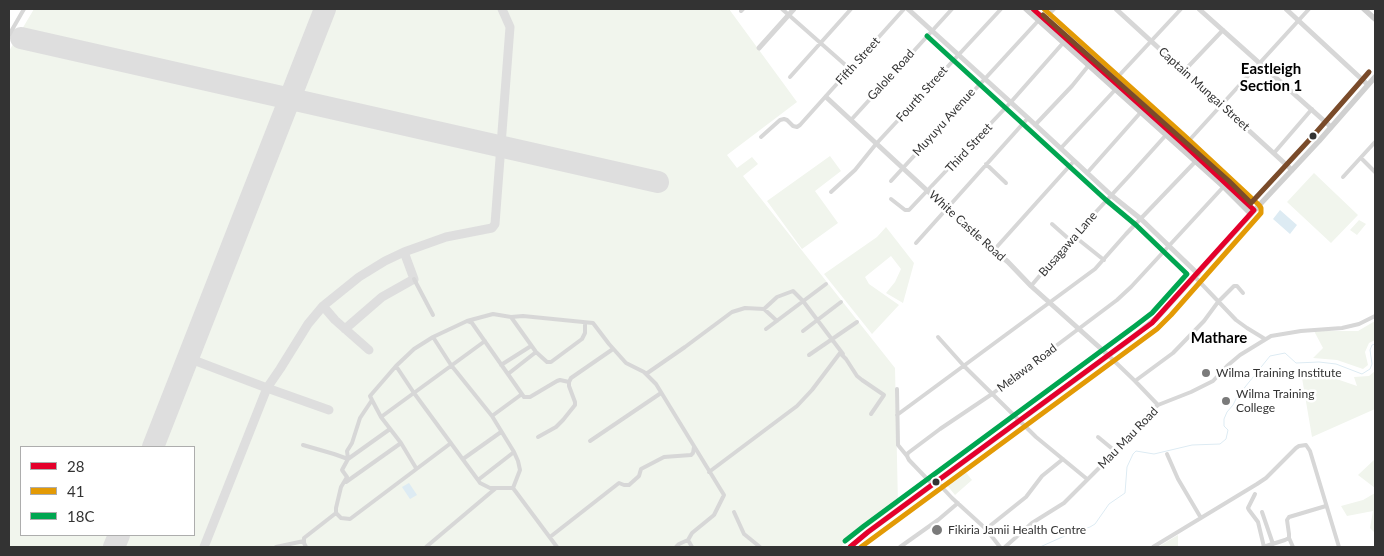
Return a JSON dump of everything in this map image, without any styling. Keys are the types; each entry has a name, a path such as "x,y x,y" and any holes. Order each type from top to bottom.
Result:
{"main road":[{"path":"1026,9 1083,53 1253,212"},
{"path":"1033,9 1063,43 1166,135 1183,147 1195,162 1225,186"},
{"path":"1364,9 1375,19"},
{"path":"850,547 1157,318 1375,77"},
{"path":"1245,204 1262,203"},
{"path":"1241,225 1246,216 1245,204"}],"street":[{"path":"9,35 11,26 24,9"},
{"path":"782,9 850,69"},
{"path":"759,48 794,9"},
{"path":"790,77 851,9"},
{"name":"Fifth Street","path":"761,137 780,120 788,120 793,126 797,127 904,9"},
{"path":"908,9 1111,195 1141,219 1196,275 1218,302 1243,325 1266,339"},
{"name":"Galole Road","path":"851,120 952,9"},
{"name":"Fourth Street","path":"832,192 850,175 876,144 1001,9"},
{"name":"Muyuyu Avenue","path":"891,181 984,78 1054,9"},
{"name":"Captain Mungai Street","path":"1116,9 1292,170"},
{"path":"1114,82 1182,9"},
{"path":"1199,9 1331,127"},
{"path":"1286,9 1368,85"},
{"path":"1183,147 1309,9"},
{"path":"1184,71 1223,30"},
{"name":"Third Street","path":"891,199 905,210 909,210 1011,102 1063,43"},
{"path":"1035,125 1089,65"},
{"path":"1061,148 1116,90"},
{"name":"White Castle Road","path":"826,97 1108,356"},
{"path":"1274,153 1312,109"},
{"path":"1087,173 1141,112"},
{"path":"916,243 1028,118"},
{"name":"Busagawa Lane","path":"1031,286 1070,240 1166,135"},
{"path":"1343,177 1375,142"},
{"path":"1361,158 1375,172"},
{"path":"994,250 1074,161"},
{"path":"897,415 1095,269 1195,162"},
{"path":"986,164 1006,183"},
{"name":"Melawa Road","path":"907,456 908,453 992,394 1125,293 1225,186"},
{"path":"1052,224 1070,240"},
{"path":"1080,240 1104,260"},
{"path":"414,279 433,315"},
{"path":"766,329 826,284"},
{"path":"1136,381 1173,353 1204,321 1218,302 1236,286 1243,293"},
{"path":"646,374 685,348 732,312 744,308 764,308 777,297 791,290 803,301 832,338 857,376 884,395 871,414"},
{"path":"803,331 841,302"},
{"path":"764,308 777,321"},
{"path":"416,468 370,396 396,366 414,349 467,320 493,314 593,323"},
{"name":"Mau Mau Road","path":"1005,547 1032,523 1060,505 1088,479 1158,406 1212,381 1240,355 1271,336 1287,332 1342,328 1359,324 1375,316"},
{"path":"511,317 531,346 543,360 548,362 551,362 578,342 593,323"},
{"path":"467,320 472,323 526,398 557,381 569,382"},
{"path":"809,355 857,322"},
{"path":"585,323 585,333"},
{"path":"593,323 626,363 644,372 656,384 724,495 714,515 692,533 688,540 676,547"},
{"path":"938,336 964,366 1044,444 1088,479"},
{"path":"433,337 451,365 492,416 514,452 520,470 513,488"},
{"path":"381,416 485,341"},
{"path":"501,365 531,346"},
{"path":"538,437 556,427 575,405 569,382 576,374 613,349"},
{"path":"508,374 536,352"},
{"path":"709,472 797,406 812,390 840,353 846,359"},
{"path":"1108,356 1136,381 1158,406"},
{"path":"396,366 480,483 496,488 513,488"},
{"path":"897,389 898,445 909,460 958,503 986,530 1000,547"},
{"path":"590,441 661,393"},
{"path":"492,416 522,394"},
{"path":"348,459 347,452 360,418 372,400"},
{"path":"390,429 348,459 342,470 347,477 341,487 336,508 336,513 341,518 350,520 450,443"},
{"path":"463,460 501,432"},
{"path":"1098,437 1114,451"},
{"path":"341,487 401,443"},
{"path":"303,445 348,459"},
{"path":"1152,547 1266,478 1296,448 1306,445 1310,451 1339,547"},
{"path":"550,537 619,483 629,485 639,476 641,469 664,457 691,456 694,447"},
{"path":"478,480 514,452"},
{"path":"1167,454 1181,485 1201,518"},
{"path":"986,530 1026,497 1042,476 1063,459"},
{"path":"426,547 496,488"},
{"path":"513,488 558,547"},
{"path":"1255,494 1248,508 1258,522 1263,547 1289,538"},
{"path":"900,547 958,503"},
{"path":"1293,547 1289,538 1287,520 1289,517 1326,506"},
{"path":"734,512 744,534 760,547"},
{"path":"1262,512 1274,544"},
{"path":"306,547 304,538 336,513"},
{"path":"688,540 692,547"},
{"path":"276,547 304,541"}],"shaded area":[{"path":"34,9 729,9 797,102 727,155 737,168 752,157 758,164 743,176 895,368 898,505 840,547 9,547 9,51"},
{"path":"830,156 841,171 815,191 838,223 802,249 767,201"},
{"path":"1314,173 1358,215 1331,243 1287,202"},
{"path":"1280,210 1297,225 1290,234 1273,219"},
{"path":"1359,220 1366,224 1357,235 1350,230"},
{"path":"886,227 914,263 903,303 886,293 895,282 901,269 891,256 865,277 869,284 899,305 872,334 824,274 877,237"},
{"path":"1375,321 1375,340 1369,343 1365,352 1368,365 1363,369 1337,360 1313,358 1323,348 1314,331 1358,331"},
{"path":"1375,371 1375,409 1312,437 1301,372 1322,374 1357,386 1354,377 1369,376"},
{"path":"1375,459 1375,488 1358,475"},
{"path":"964,470 972,480 955,495 946,484"},
{"path":"409,483 417,495 410,499 402,487"},
{"path":"1375,493 1375,533 1370,528 1373,511 1347,516 1341,506 1363,500"},
{"path":"1178,535 1178,547 1158,547"}],"waterway":[{"path":"1040,547 1095,524 1109,504 1125,493 1127,467 1136,451 1154,454 1192,445 1220,444 1226,439 1228,430 1224,426 1227,412 1270,356 1285,353 1296,363 1319,362 1336,364 1362,374 1370,369 1372,364 1370,350 1372,345 1375,344"}],"taxiway":[{"path":"329,410 267,388 308,324 323,306 359,277 385,261 446,237 492,228 495,224 510,27 502,9"},
{"path":"345,329 382,297 414,279 404,252"},
{"path":"323,306 335,320 369,350"},
{"path":"188,358 267,388 204,547"}],"runway":[{"path":"153,446 325,9"},
{"path":"21,38 658,182"},
{"path":"114,547 119,536"}],"transit line":[{"name":"28","path":"850,547 1152,323 1254,210 1033,9"},
{"name":"41","path":"861,547 1157,329 1261,213 1259,205 1044,9"},
{"path":"1043,15 1229,181 1251,203 1369,72"},
{"name":"18C","path":"845,541 1152,313 1187,274 1136,225 1106,200 927,36"}],"place":[{"name":"Wilma Training Institute","path":"1206,373"},
{"name":"Wilma Training College","path":"1226,401"},
{"name":"Fikiria Jamii Health Centre","path":"937,530"}],"district":[{"name":"Eastleigh Section 1","path":"1271,78"},
{"name":"Mathare","path":"1219,338"}]}
